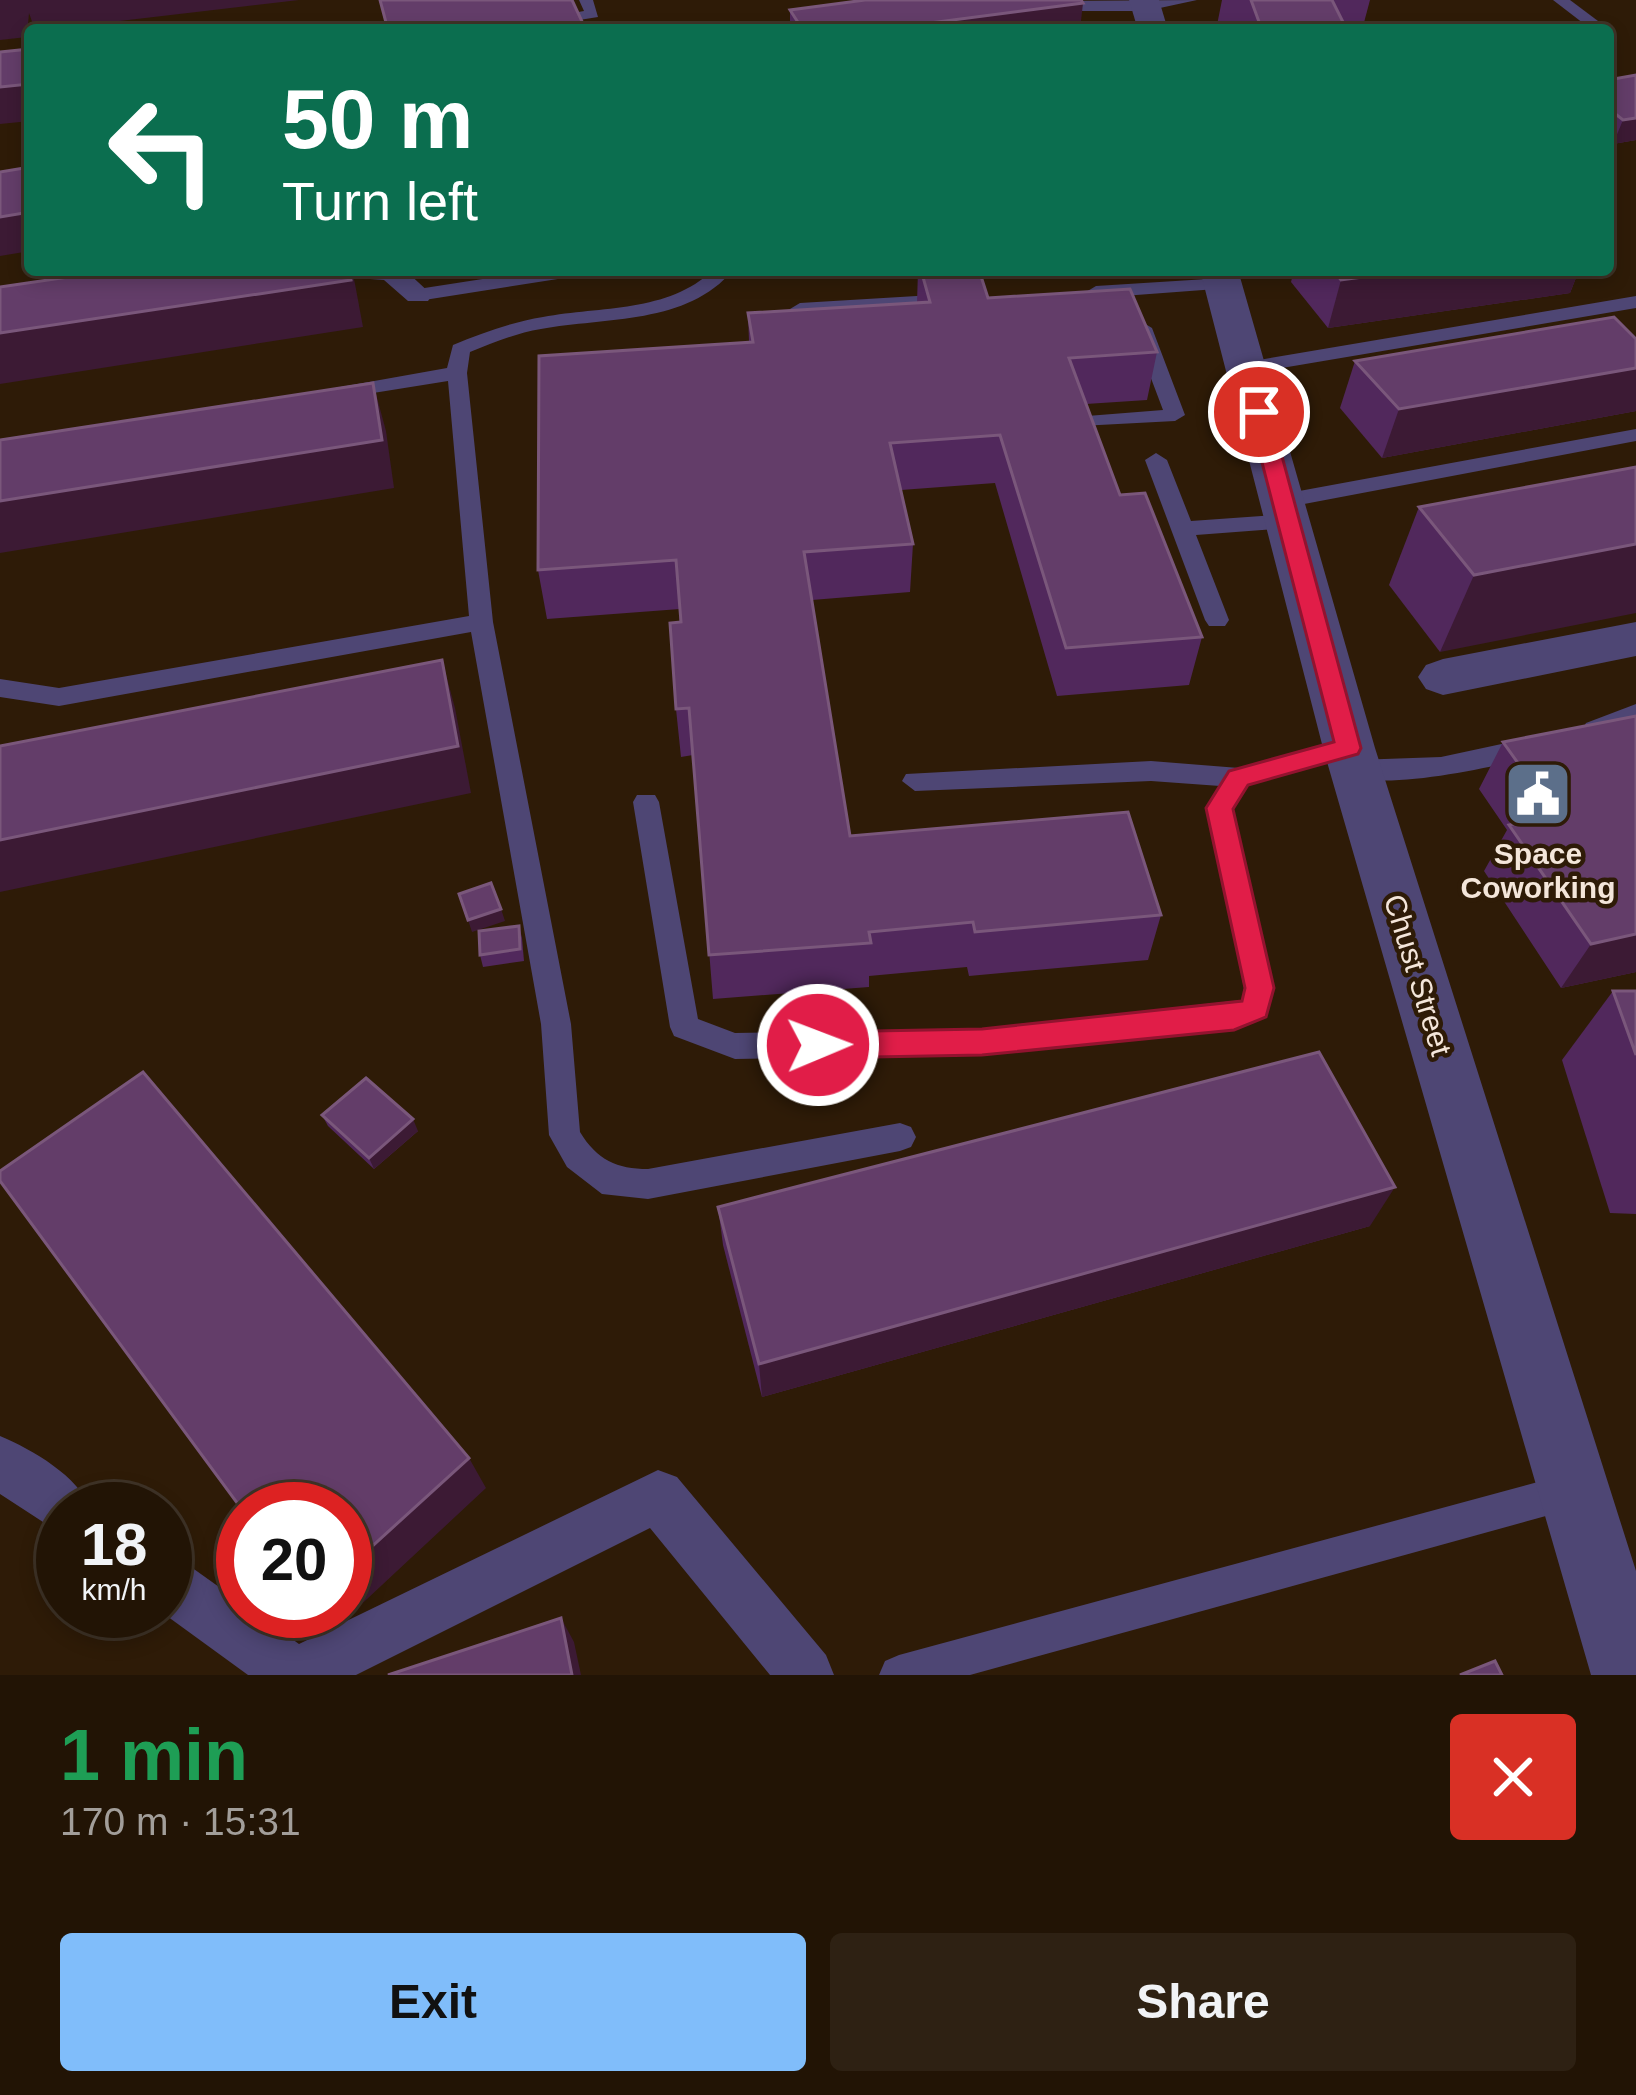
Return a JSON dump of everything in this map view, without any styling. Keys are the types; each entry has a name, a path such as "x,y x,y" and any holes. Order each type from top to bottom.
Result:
{"street":[{"path":"396,276 418,295"},
{"name":"Chust Street","path":"1221,277 1352,759 1574,1490 1616,1547 1630,1675"},
{"path":"1443,677 1636,639"},
{"path":"0,1462 36,1488"},
{"path":"192,1600 296,1675 658,1496 806,1675"}],"lane":[{"path":"1038,7 1148,12 1190,0"},
{"path":"1560,0 1594,24"},
{"path":"513,24 589,7"},
{"path":"418,295 539,276"},
{"path":"719,276 712,285 670,303 498,333 460,349 457,373 481,622 556,1024 565,1135 578,1157 613,1184 648,1184 900,1137"},
{"path":"1081,293 1221,277"},
{"path":"1088,422 1175,415 1128,290"},
{"path":"800,309 964,299"},
{"path":"1247,368 1636,302"},
{"path":"320,395 457,373"},
{"path":"1184,530 1636,435"},
{"path":"1156,460 1217,620"},
{"path":"0,688 59,697 481,622"},
{"path":"915,782 1151,771 1239,778 1352,759 1441,767 1565,739 1626,718 1636,745"},
{"path":"646,802 685,1027 736,1046 982,1042 1234,1017 1256,1008 1259,988 1220,808 1239,778"},
{"path":"898,1675 1574,1490"}],"building":[{"path":"380,0 572,0 583,24 386,24"},
{"path":"865,0 1083,3 922,24 799,24 790,10"},
{"path":"1251,0 1332,0 1344,24 1260,24"},
{"path":"24,50 24,85 0,87 0,52"},
{"path":"1636,75 1636,118 1623,120 1614,113 1614,79"},
{"path":"24,168 24,213 0,217 0,172"},
{"path":"75,276 350,276 351,280 0,333 0,287"},
{"path":"923,276 981,276 988,298 1130,289 1157,352 1069,358 1120,495 1145,493 1202,637 1066,648 1000,435 890,443 913,544 804,552 850,836 1128,812 1161,915 975,932 973,922 869,932 871,943 709,955 689,708 676,709 670,623 681,622 676,560 538,570 539,356 753,342 748,313 930,302"},
{"path":"1614,317 1636,339 1636,368 1399,409 1355,361"},
{"path":"373,383 382,440 0,501 0,440"},
{"path":"1636,467 1636,544 1474,575 1419,507"},
{"path":"442,660 458,746 0,840 0,746"},
{"path":"1636,716 1636,934 1591,944 1509,825 1555,815 1503,742"},
{"path":"491,883 501,909 468,920 459,894"},
{"path":"519,926 520,949 480,955 479,931"},
{"path":"1613,991 1636,991 1636,1055"},
{"path":"1319,1052 1395,1187 759,1364 718,1207"},
{"path":"143,1072 469,1458 372,1546 372,1482 222,1482 0,1181 0,1171"},
{"path":"366,1078 413,1119 369,1158 322,1115"},
{"path":"561,1618 572,1675 388,1675"},
{"path":"1495,1661 1502,1675 1460,1675"}],"place":[{"name":"Space Coworking","path":"1538,794"}],"route":[{"path":"818,1045 982,1042 1234,1017 1256,1008 1259,988 1220,808 1239,778 1348,748 1259,412"}]}
